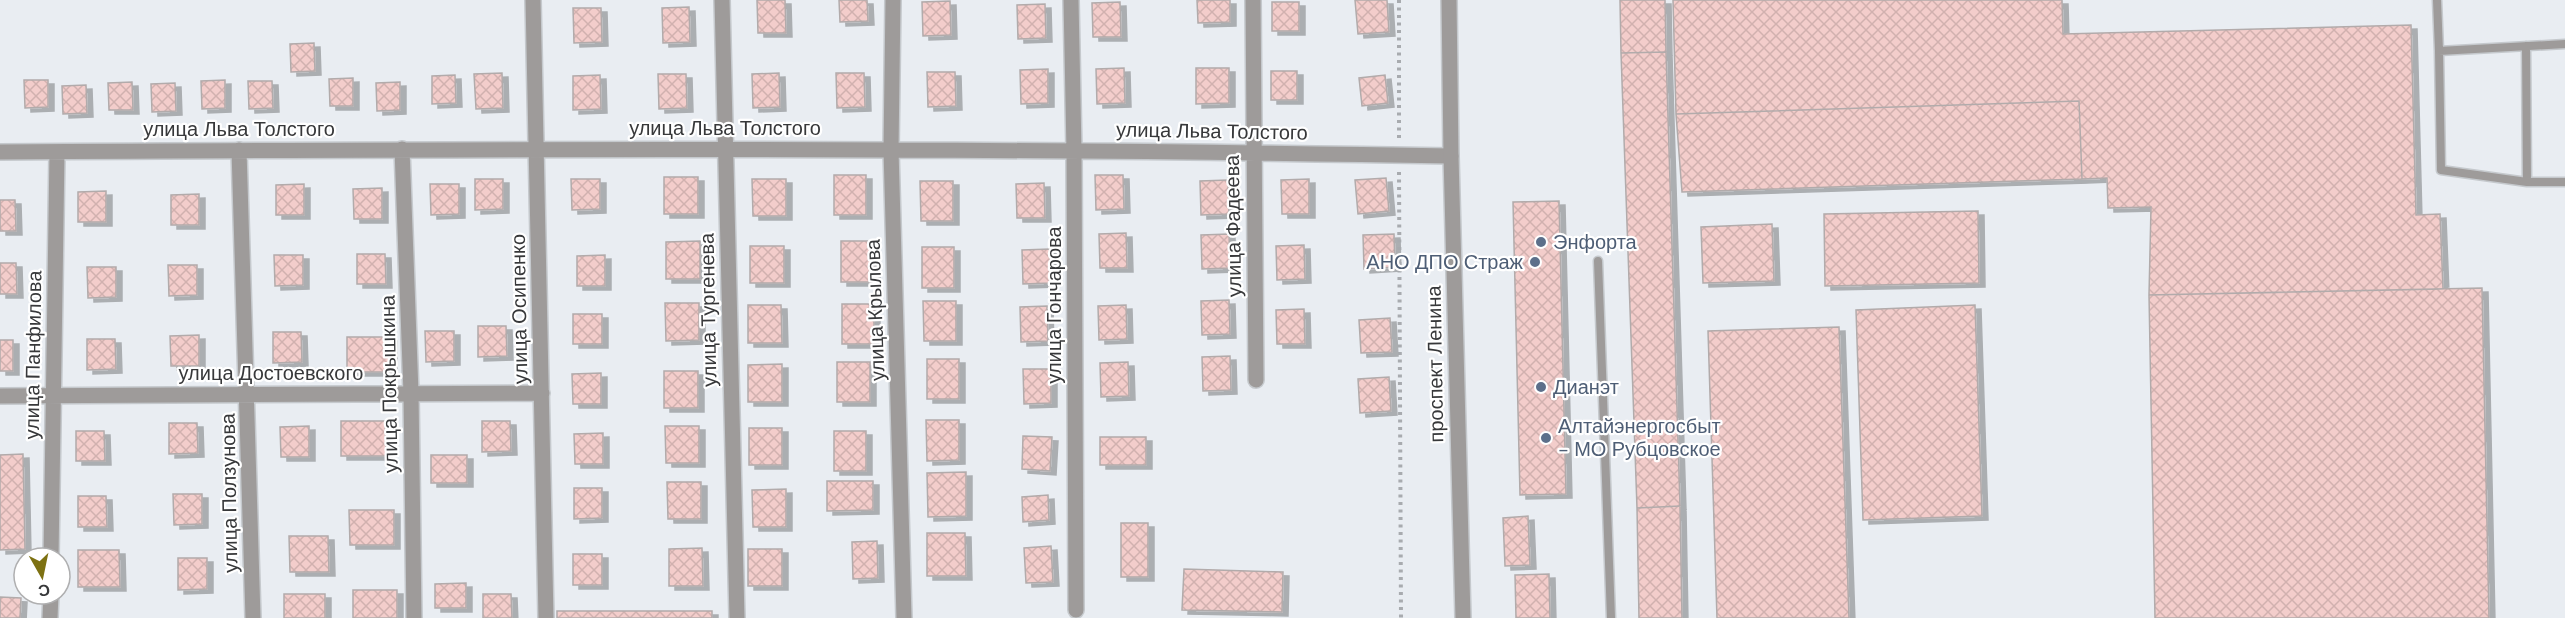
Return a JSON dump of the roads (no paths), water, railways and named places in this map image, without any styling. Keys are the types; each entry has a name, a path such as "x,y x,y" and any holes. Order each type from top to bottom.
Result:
{"street":[{"name":"улица Осипенко","path":"532,0 546,618"},
{"name":"улица Тургенева","path":"722,0 737,618"},
{"name":"улица Крылова","path":"893,0 891,150 904,618"},
{"name":"улица Гончарова","path":"1071,0 1076,610"},
{"name":"улица Фадеева","path":"1253,0 1256,380"},
{"name":"проспект Ленина","path":"1449,0 1463,618"},
{"name":"улица Льва Толстого","path":"0,152 536,148 1253,152 1451,156"},
{"name":"улица Покрышкина","path":"402,149 411,393 414,618"},
{"name":"улица Ползунова","path":"239,150 253,618"},
{"name":"улица Панфилова","path":"51,546 57,152"},
{"name":"улица Достоевского","path":"0,396 542,393"}],"lane":[{"path":"2438,0 2440,170 2527,182 2565,182"},
{"path":"2439,51 2565,44"},
{"path":"2526,46 2527,182"},
{"path":"1598,261 1611,618"}],"place":[{"name":"Энфорта","path":"1541,242"},
{"name":"АНО ДПО Страж","path":"1535,262"},
{"name":"Дианэт","path":"1541,387"},
{"name":"Алтайэнергосбыт - МО Рубцовское","path":"1546,438"}]}
